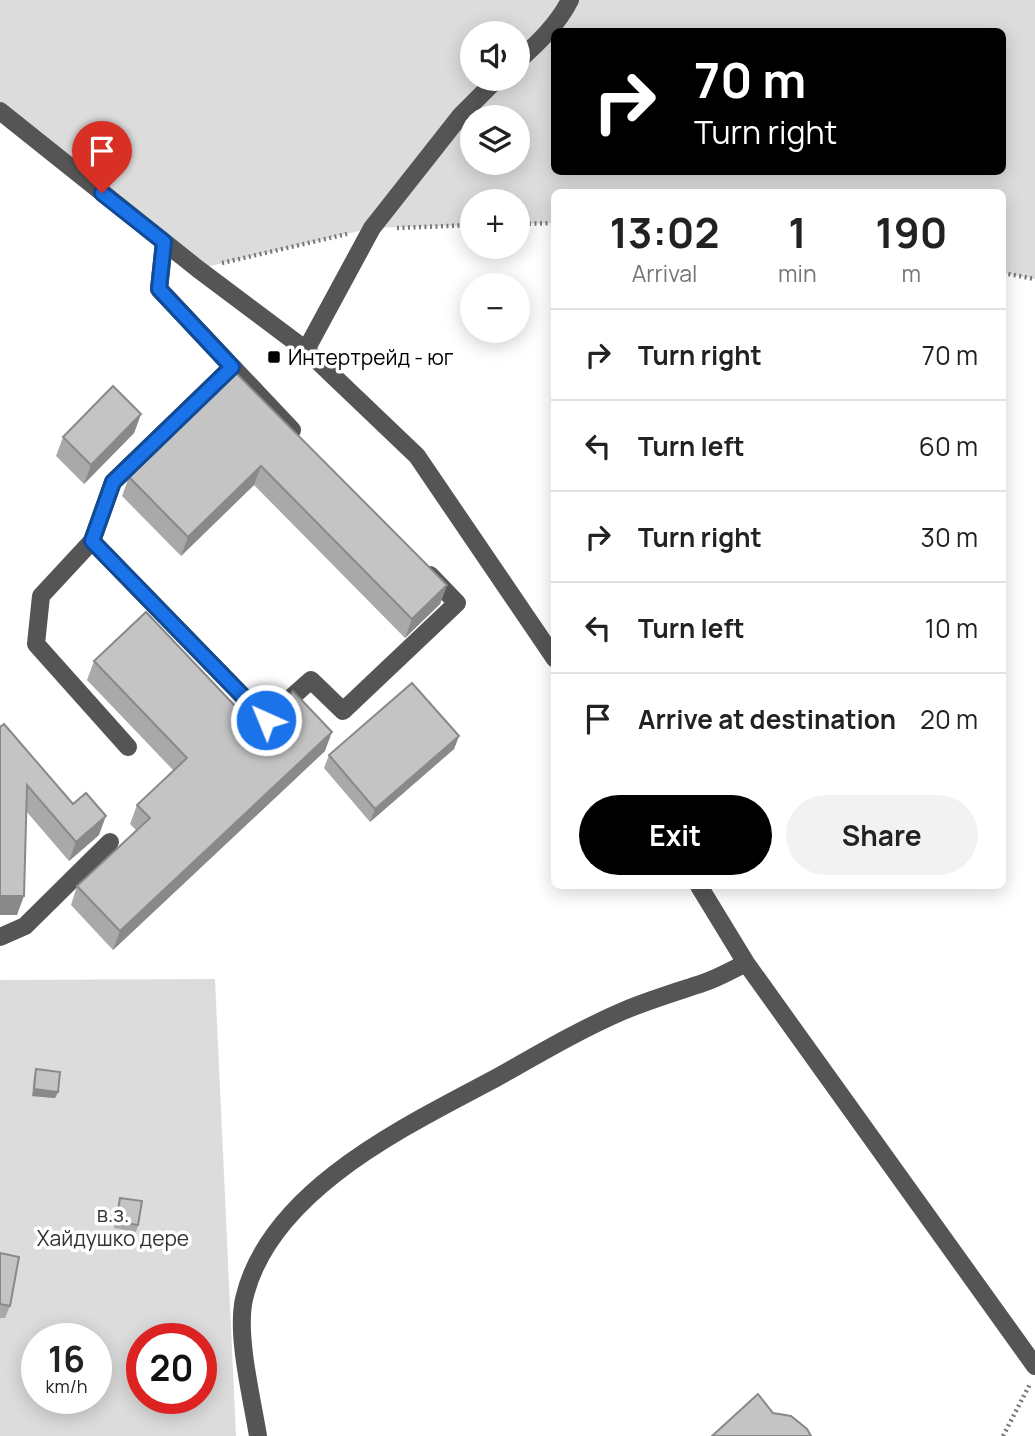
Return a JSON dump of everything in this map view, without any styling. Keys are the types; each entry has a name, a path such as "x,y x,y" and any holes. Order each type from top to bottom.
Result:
{"street":[{"path":"530,51 539,43 570,0"},
{"path":"306,350 372,228 461,115 485,91"},
{"path":"0,111 198,269 306,350 417,456 551,653"},
{"path":"164,242 159,289 307,446"},
{"path":"128,747 36,644 41,596 92,541 113,482 232,367"},
{"path":"92,541 266,720 311,680 343,711 457,603 419,564"},
{"path":"0,937 25,926 110,842"},
{"path":"701,889 746,963 1035,1366"},
{"path":"258,1436 243,1335 244,1301 253,1272 270,1241 305,1200 346,1164 416,1120 548,1049 621,1012 705,982 746,963"}],"path":[{"path":"530,224 551,223"},
{"path":"198,269 372,228 460,225"},
{"path":"1006,274 1035,279"},
{"path":"1003,1436 1035,1374"}],"green space":[{"path":"0,0 1035,0 1035,279 1006,274 1006,189 551,189 551,223 530,224 530,189 460,189 460,225 372,228 198,269 0,114"},
{"name":"в.з. Хайдушко дере","path":"215,979 236,1436 0,1436 0,980"}],"building":[{"path":"235,372 447,585 412,619 261,466 188,537 129,477"},
{"path":"113,386 141,414 91,465 63,437"},
{"path":"146,612 255,727 293,691 332,732 120,931 77,886 150,818 137,805 187,758 94,661"},
{"path":"412,683 459,736 375,809 329,755"},
{"path":"4,724 73,804 86,793 106,816 76,842 27,785 24,896 0,896 0,727"},
{"path":"36,1069 60,1072 58,1092 34,1089"},
{"path":"120,1198 142,1201 138,1225 116,1222"},
{"path":"0,1253 19,1257 10,1306 0,1304"},
{"path":"758,1394 773,1413 791,1416 807,1429 811,1436 712,1436"}],"place":[{"name":"Интертрейд - юг","path":"274,357"}],"route":[{"path":"102,193 164,242 159,289 232,367 113,482 92,541 266,720"}]}
